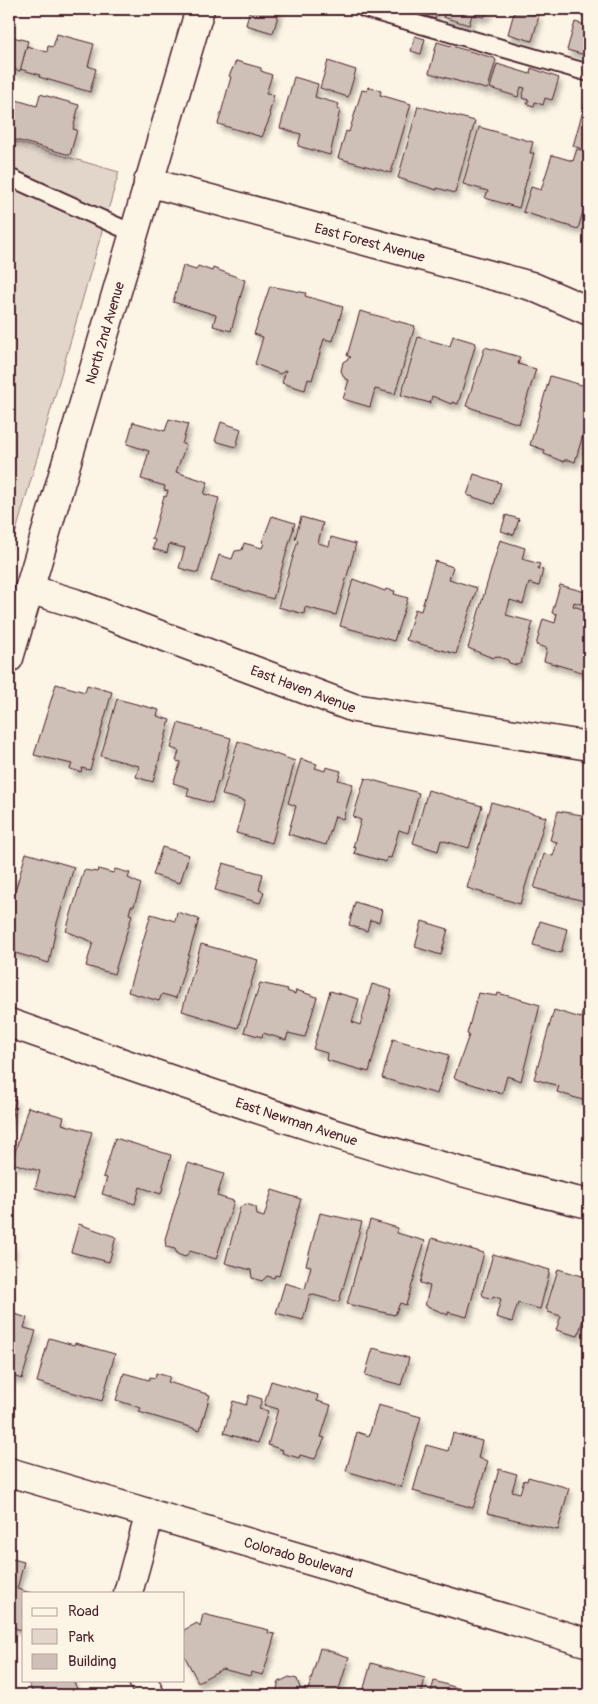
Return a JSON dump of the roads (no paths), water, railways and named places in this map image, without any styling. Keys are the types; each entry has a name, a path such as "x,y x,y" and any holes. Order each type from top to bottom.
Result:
{"street":[{"name":"North 2nd Avenue","path":"9,658 200,9"},
{"name":"East Forest Avenue","path":"148,182 531,286 589,311"},
{"name":"East Haven Avenue","path":"28,589 75,603 354,708 589,746"},
{"name":"East Newman Avenue","path":"9,1023 362,1144 446,1168 589,1204"},
{"name":"Colorado Boulevard","path":"9,1472 589,1643"},
{"path":"128,1592 150,1513"},
{"path":"144,1682 150,1695"}],"lane":[{"path":"365,9 589,73"},
{"path":"9,177 135,234"}]}
